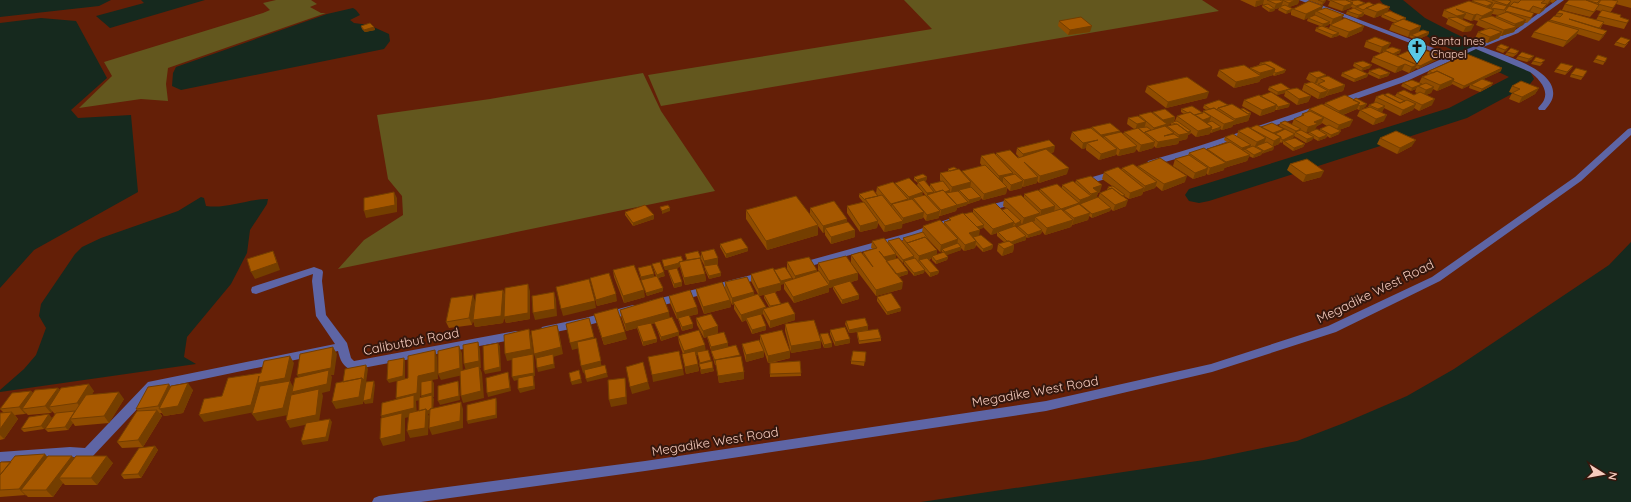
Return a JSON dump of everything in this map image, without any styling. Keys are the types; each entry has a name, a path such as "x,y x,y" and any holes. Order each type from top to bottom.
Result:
{"street":[{"path":"1302,0 1456,56"},
{"path":"1144,165 1190,152 1404,79 1475,47 1516,32 1556,2"},
{"path":"1475,47 1533,70 1540,75 1549,92 1548,100 1542,108"},
{"name":"Megadike West Road","path":"379,502 645,466 1046,406 1212,368 1332,329 1436,279 1514,226 1578,179 1631,130"},
{"path":"1075,185 1129,170"},
{"path":"792,268 915,234 973,213 1029,197"},
{"path":"256,290 314,270 318,272 321,316 343,346"},
{"name":"Calibutbut Road","path":"0,457 88,453 152,385 343,346 346,360 352,366 585,322 776,272"}],"shaded area":[{"path":"0,0 111,0 99,6 0,17"},
{"path":"141,0 205,0 110,28 96,16 144,3"},
{"path":"276,0 311,0 317,4 310,7 321,13 326,13 168,68 166,84 168,101 141,99 79,108 112,76 104,62 263,13 270,10 263,3"},
{"path":"904,0 1202,0 1219,11 661,106 648,75 932,29"},
{"path":"353,8 360,15 350,20 354,23 369,25 389,34 390,41 384,49 181,90 172,86 173,73 176,67 327,14"},
{"path":"41,18 76,21 107,78 71,110 78,118 131,115 138,192 34,250 0,288 0,23"},
{"path":"643,73 661,111 715,191 338,269 364,240 403,215 402,196 388,179 377,115 490,99"},
{"path":"201,197 204,198 206,206 214,207 268,199 267,204 250,230 247,253 231,284 187,337 184,357 196,364 0,392 0,390 24,369 36,355 46,328 39,316 41,304 75,254 82,247 101,238 178,211"},
{"path":"1631,242 1631,502 921,502 1204,460 1297,441 1407,396 1454,369 1609,265"}],"building":[{"path":"1267,0 1280,0 1283,2 1276,4"},
{"path":"1282,0 1295,0 1289,3"},
{"path":"1330,0 1346,0 1353,3 1344,6"},
{"path":"1346,0 1358,0 1365,3 1356,6"},
{"path":"1485,0 1493,3 1487,6 1472,1"},
{"path":"1492,0 1508,0 1511,1 1507,5"},
{"path":"1521,0 1545,0 1541,3 1547,4 1542,9 1533,6 1529,11 1510,6 1514,2 1518,3"},
{"path":"1569,0 1586,0 1599,5 1594,12 1565,4"},
{"path":"1586,0 1600,0 1597,3"},
{"path":"1601,0 1618,1 1613,8 1598,4"},
{"path":"1309,1 1323,6 1306,14 1293,9"},
{"path":"1469,1 1494,10 1482,16 1456,9 1466,14 1457,16 1444,10"},
{"path":"1369,2 1374,5 1363,10 1357,7"},
{"path":"1379,3 1390,7 1377,12 1366,8"},
{"path":"1495,3 1507,6 1504,10 1491,8"},
{"path":"1268,4 1275,9 1270,9 1263,5"},
{"path":"1285,5 1293,9 1287,11 1279,7"},
{"path":"1509,6 1534,13 1531,18 1505,11"},
{"path":"1326,8 1344,15 1333,19 1316,11"},
{"path":"1354,8 1364,13 1359,15 1347,11"},
{"path":"1560,10 1604,22 1599,28 1569,19 1607,31 1603,35 1550,20 1554,16 1560,17 1563,14 1557,13"},
{"path":"1602,10 1621,15 1620,17 1629,20 1627,23 1598,16"},
{"path":"1390,11 1406,18 1398,21 1382,14"},
{"path":"1507,12 1526,20 1515,24 1496,16"},
{"path":"1315,15 1330,22 1323,24 1308,18"},
{"path":"1492,16 1517,27 1504,30 1479,19"},
{"path":"1081,17 1092,26 1070,30 1059,21"},
{"path":"1457,17 1474,25 1466,27 1448,18"},
{"path":"1345,18 1364,26 1349,32 1330,25"},
{"path":"1403,19 1421,26 1410,31 1392,24"},
{"path":"1548,21 1579,30 1567,41 1534,32"},
{"path":"370,23 374,27 364,30 361,26"},
{"path":"1322,26 1339,33 1333,35 1316,28"},
{"path":"1490,28 1502,32 1490,37 1478,32"},
{"path":"1423,30 1429,32 1417,37 1411,35"},
{"path":"1375,37 1391,43 1382,47 1366,41"},
{"path":"1621,37 1630,40 1625,45 1616,42"},
{"path":"1501,44 1509,47 1505,50 1497,47"},
{"path":"1392,47 1401,50 1393,54 1384,50"},
{"name":"Santa Ines Chapel","path":"1417,47 1440,56 1420,66 1397,56"},
{"path":"1511,48 1519,51 1515,54 1507,52"},
{"path":"1386,51 1417,65 1412,67 1405,64 1398,67 1373,57"},
{"path":"1522,52 1534,56 1529,59 1518,56"},
{"path":"1467,54 1502,68 1464,86 1453,81 1454,79 1437,71 1433,73 1429,71"},
{"path":"1598,55 1607,58 1605,62 1595,59"},
{"path":"1536,57 1545,60 1541,63 1533,61"},
{"path":"1270,61 1286,70 1276,73 1274,72 1275,69 1260,63"},
{"path":"1363,61 1372,65 1363,68 1354,63"},
{"path":"1561,63 1573,66 1567,72 1556,69"},
{"path":"1265,64 1275,69 1260,73 1250,68"},
{"path":"1244,65 1261,76 1236,82 1219,70"},
{"path":"1355,68 1368,74 1355,79 1342,73"},
{"path":"1379,68 1390,73 1380,76 1369,71"},
{"path":"1576,68 1587,71 1583,77 1571,74"},
{"path":"1319,71 1326,75 1317,78 1309,73"},
{"path":"1437,71 1454,79 1440,85 1422,77"},
{"path":"1328,76 1345,85 1329,90 1318,84 1325,81 1319,78"},
{"path":"1187,77 1209,92 1168,102 1147,86"},
{"path":"1482,79 1493,83 1482,89 1471,85"},
{"path":"1412,80 1422,84 1412,88 1403,83"},
{"path":"1521,81 1539,88 1522,97 1512,93 1520,89 1512,86"},
{"path":"1312,82 1328,91 1320,93 1304,84"},
{"path":"1281,83 1290,89 1278,92 1269,87"},
{"path":"1426,83 1434,87 1426,90 1418,86"},
{"path":"1297,88 1311,96 1299,99 1286,90"},
{"path":"1404,90 1414,95 1420,92 1435,99 1422,105 1397,93"},
{"path":"1271,92 1290,104 1278,107 1260,96"},
{"path":"1388,93 1405,101 1400,103 1384,95"},
{"path":"1383,94 1400,103 1407,100 1416,104 1403,110 1376,97"},
{"path":"1259,95 1277,105 1262,110 1244,100"},
{"path":"1345,95 1360,103 1339,111 1325,103"},
{"path":"1356,98 1367,104 1360,106 1358,105 1360,103 1353,100"},
{"path":"1219,100 1228,105 1218,108 1217,110 1214,108 1210,109 1204,105"},
{"path":"1376,102 1385,106 1378,109 1369,105"},
{"path":"1232,104 1250,115 1235,119 1218,108"},
{"path":"1322,104 1353,120 1339,125 1309,109"},
{"path":"1192,106 1203,113 1194,115 1181,109"},
{"path":"1370,107 1387,115 1376,119 1360,110"},
{"path":"1214,108 1235,121 1224,124 1203,111"},
{"path":"1243,108 1251,113 1248,114 1241,109"},
{"path":"1165,109 1175,117 1163,120 1153,112"},
{"path":"1310,111 1324,118 1314,122 1318,124 1308,127 1294,119 1304,115 1302,114"},
{"path":"1151,112 1167,124 1154,128 1139,115"},
{"path":"1190,112 1212,127 1198,131 1177,116"},
{"path":"1204,112 1211,117 1203,120 1195,115"},
{"path":"1138,116 1146,122 1137,124 1128,118"},
{"path":"1177,121 1191,131 1188,132 1172,122"},
{"path":"1212,121 1221,127 1212,130 1212,127 1206,123"},
{"path":"1285,121 1301,129 1296,131 1280,123"},
{"path":"1110,123 1120,131 1101,135 1092,127"},
{"path":"1272,123 1284,129 1273,133 1261,127"},
{"path":"1177,124 1189,133 1179,135 1167,126"},
{"path":"1257,125 1281,137 1274,141 1250,128"},
{"path":"1329,125 1341,131 1331,135 1320,129"},
{"path":"1165,126 1174,133 1164,136 1174,134 1180,138 1158,142 1145,132"},
{"path":"1147,127 1151,130 1144,133 1138,128"},
{"path":"1248,127 1266,138 1257,142 1238,131"},
{"path":"1091,128 1117,149 1101,154 1087,143 1098,140 1083,143 1072,132"},
{"path":"1138,128 1155,142 1141,145 1124,132"},
{"path":"1285,129 1295,134 1283,140 1275,134"},
{"path":"1317,129 1327,135 1319,138 1309,132"},
{"path":"1301,130 1314,137 1307,139 1295,132"},
{"path":"1396,131 1416,140 1400,148 1380,138"},
{"path":"1121,132 1137,146 1120,150 1104,136"},
{"path":"1233,134 1251,145 1242,148 1225,137"},
{"path":"1295,138 1305,144 1294,148 1284,141"},
{"path":"1049,140 1055,146 1023,154 1017,148"},
{"path":"1230,142 1250,155 1226,162 1207,149"},
{"path":"1267,142 1274,147 1264,151 1256,146"},
{"path":"1253,146 1263,151 1254,155 1245,149"},
{"path":"1204,148 1226,163 1210,168 1189,153"},
{"path":"1046,149 1069,168 1040,176 1024,162 1038,177 1024,180 996,153 1010,150 1018,158"},
{"path":"994,153 1013,173 999,176 981,156"},
{"path":"1189,155 1208,168 1195,173 1175,159"},
{"path":"1160,158 1187,176 1164,184 1138,166"},
{"path":"1307,159 1324,171 1306,175 1290,164"},
{"path":"1133,164 1157,182 1145,186 1122,168"},
{"path":"985,165 1007,187 984,194 962,171"},
{"path":"954,167 957,169 950,171 948,169"},
{"path":"1118,167 1144,188 1130,193 1104,172"},
{"path":"959,169 971,182 952,187 940,173"},
{"path":"923,174 927,177 917,180 914,177"},
{"path":"1015,174 1023,181 1011,185 1003,177"},
{"path":"1091,176 1102,185 1093,188 1098,192 1091,194 1076,180"},
{"path":"909,178 923,192 909,197 895,183"},
{"path":"924,180 934,192 927,193 918,182"},
{"path":"943,181 950,190 945,192 943,190 936,192 930,184"},
{"path":"1073,181 1091,196 1080,200 1062,185"},
{"path":"893,182 908,199 891,204 877,187"},
{"path":"1057,184 1079,203 1061,209 1040,189"},
{"path":"1113,186 1125,195 1122,196 1112,188 1110,189 1108,187"},
{"path":"971,187 981,197 969,200 959,190"},
{"path":"1112,188 1128,200 1115,205 1100,193"},
{"path":"873,190 878,196 865,200 859,194"},
{"path":"943,190 957,205 941,210 927,195"},
{"path":"1038,190 1055,206 1041,210 1024,194"},
{"path":"958,191 968,202 957,205 946,193"},
{"path":"394,192 395,205 364,211 364,198"},
{"path":"882,195 903,221 885,226 865,199"},
{"path":"925,195 940,211 927,215 913,198"},
{"path":"1021,195 1040,213 1024,218 1004,199"},
{"path":"796,196 818,225 766,241 746,210"},
{"path":"1098,197 1111,208 1092,214 1080,204"},
{"path":"912,199 924,212 903,218 892,204"},
{"path":"834,201 847,219 823,226 810,208"},
{"path":"864,202 878,221 860,226 847,206"},
{"path":"995,203 1014,222 993,229 973,209"},
{"path":"1079,204 1090,213 1074,218 1064,210"},
{"path":"645,205 654,215 633,223 625,212"},
{"path":"668,205 670,208 662,211 660,207"},
{"path":"1007,208 1021,221 1015,224 1002,210"},
{"path":"1061,209 1073,220 1047,228 1035,217"},
{"path":"972,212 984,225 977,227 964,214"},
{"path":"963,213 980,230 969,233 976,241 965,245 944,222 951,220 949,218"},
{"path":"940,220 958,239 941,245 923,226"},
{"path":"1032,221 1042,230 1028,235 1018,226"},
{"path":"848,222 855,230 831,237 825,228"},
{"path":"1015,226 1026,236 1011,242 1007,241 998,232"},
{"path":"923,232 928,239 925,237 907,243 903,238"},
{"path":"981,235 993,245 983,249 973,237"},
{"path":"925,237 937,250 919,256 907,243"},
{"path":"741,238 748,248 726,254 720,244"},
{"path":"884,238 896,254 884,257 879,251 903,282 876,290 851,255 861,252 873,267 863,252 877,248 872,241"},
{"path":"899,238 914,256 903,260 888,241"},
{"path":"1009,241 1014,245 1004,249 998,244"},
{"path":"958,243 961,247 945,252 942,249"},
{"path":"714,249 718,258 704,261 701,252"},
{"path":"273,251 277,263 251,272 247,259"},
{"path":"698,251 701,258 687,260 685,254"},
{"path":"944,252 948,257 936,261 932,256"},
{"path":"681,256 683,261 664,267 662,260"},
{"path":"846,256 858,273 829,281 818,263"},
{"path":"809,257 817,270 795,276 787,262"},
{"path":"700,258 705,274 684,278 679,262"},
{"path":"898,258 908,271 896,274 886,261"},
{"path":"915,258 925,270 914,273 904,261"},
{"path":"927,258 939,271 930,273 919,260"},
{"path":"660,262 664,272 657,275 652,264"},
{"path":"717,264 721,273 709,276 704,266"},
{"path":"634,265 644,290 623,296 613,270"},
{"path":"651,265 654,274 641,277 638,268"},
{"path":"785,267 792,278 781,281 774,270"},
{"path":"677,268 682,282 674,284 668,270"},
{"path":"773,268 781,283 758,289 751,274"},
{"path":"819,271 829,285 793,297 784,282"},
{"path":"609,273 616,294 596,300 590,278"},
{"path":"657,276 663,288 646,293 641,280"},
{"path":"747,277 754,292 732,298 725,282"},
{"path":"589,279 595,301 561,309 556,287"},
{"path":"850,281 859,295 842,300 833,286"},
{"path":"722,282 730,300 703,307 696,289"},
{"path":"528,284 528,313 504,317 505,288"},
{"path":"503,290 501,316 473,320 476,294"},
{"path":"690,290 697,307 676,313 669,296"},
{"path":"554,292 555,309 533,313 532,296"},
{"path":"775,292 781,304 770,306 764,295"},
{"path":"891,293 901,308 887,312 877,297"},
{"path":"758,294 766,307 741,315 733,302"},
{"path":"473,295 469,318 446,322 451,298"},
{"path":"663,297 669,312 625,324 620,310"},
{"path":"788,302 795,314 770,321 763,309"},
{"path":"617,308 625,332 602,338 594,314"},
{"path":"711,314 718,326 703,331 696,318"},
{"path":"761,314 766,326 752,330 746,318"},
{"path":"689,315 693,324 682,327 678,318"},
{"path":"672,317 679,332 661,337 654,322"},
{"path":"589,318 594,337 570,343 566,324"},
{"path":"865,318 868,326 849,330 846,321"},
{"path":"814,320 821,341 791,346 785,324"},
{"path":"651,323 657,339 643,342 637,326"},
{"path":"557,325 561,347 534,354 531,331"},
{"path":"845,327 850,339 835,342 830,330"},
{"path":"529,329 531,349 505,354 504,335"},
{"path":"878,329 881,338 859,341 857,332"},
{"path":"699,330 705,345 684,351 678,336"},
{"path":"782,330 790,351 768,356 760,335"},
{"path":"724,332 728,343 711,347 707,336"},
{"path":"828,333 832,343 824,345 820,334"},
{"path":"596,338 601,361 581,366 577,342"},
{"path":"759,340 764,351 746,355 742,344"},
{"path":"478,342 479,361 464,364 463,345"},
{"path":"498,343 500,367 484,371 483,346"},
{"path":"736,345 740,355 715,361 711,351"},
{"path":"459,346 460,368 438,374 438,351"},
{"path":"333,347 331,368 297,375 300,354"},
{"path":"435,350 435,372 418,376 417,393 396,398 397,381 408,378 408,356"},
{"path":"708,350 711,360 700,363 697,352"},
{"path":"679,351 683,369 652,375 648,357"},
{"path":"695,351 698,364 685,367 682,354"},
{"path":"853,351 866,352 865,362 851,361"},
{"path":"533,354 534,373 512,377 512,358"},
{"path":"553,354 554,364 537,368 536,358"},
{"path":"290,356 285,378 258,383 259,376 251,405 199,415 204,399 222,396 228,378 261,373 264,361"},
{"path":"741,356 744,372 718,376 715,360"},
{"path":"404,358 403,376 387,380 388,361"},
{"path":"712,361 713,368 701,370 699,364"},
{"path":"800,361 801,373 770,374 770,363"},
{"path":"643,362 648,382 630,387 626,367"},
{"path":"366,365 363,380 362,378 343,382 345,369"},
{"path":"605,365 607,373 586,379 584,370"},
{"path":"479,366 481,391 461,396 460,371"},
{"path":"329,370 327,384 292,392 295,378"},
{"path":"579,370 581,379 571,382 569,373"},
{"path":"508,372 510,388 487,393 486,378"},
{"path":"533,375 534,386 518,389 518,378"},
{"path":"362,378 359,397 332,402 336,383"},
{"path":"625,378 626,397 609,400 608,380"},
{"path":"432,380 432,393 421,396 421,382"},
{"path":"290,381 283,408 252,414 260,386"},
{"path":"374,381 371,399 363,401 366,382"},
{"path":"458,381 459,396 438,401 438,386"},
{"path":"188,383 178,406 159,409 171,386"},
{"path":"89,384 77,403 49,407 61,388"},
{"path":"169,384 158,406 136,409 148,387"},
{"path":"58,388 45,406 22,409 35,390"},
{"path":"319,389 316,415 286,421 291,395"},
{"path":"31,391 19,407 0,409 12,393"},
{"path":"119,392 104,416 70,419 86,395"},
{"path":"414,395 414,408 381,416 382,403"},
{"path":"432,395 432,408 427,411 426,409 419,411 419,398"},
{"path":"496,398 496,415 467,421 467,405"},
{"path":"461,402 460,421 429,428 430,409"},
{"path":"426,409 425,428 407,431 409,413"},
{"path":"157,410 138,440 117,442 137,411"},
{"path":"75,411 65,427 45,429 56,413"},
{"path":"12,412 0,429 0,413"},
{"path":"402,413 401,434 380,439 381,418"},
{"path":"49,414 41,426 21,429 29,417"},
{"path":"330,419 326,437 301,441 306,423"},
{"path":"155,446 138,474 121,475 139,448"},
{"path":"45,454 19,489 0,490 0,475 15,456"},
{"path":"48,456 72,456 46,490 21,490"},
{"path":"76,456 107,456 91,478 59,478"},
{"path":"11,462 0,475 0,463"}],"waterway":[{"path":"1199,195 1458,113 1522,79 1521,74 1444,37 1418,22 1390,0"}],"place":[{"name":"Santa Ines Chapel","path":"1417,64"}]}
